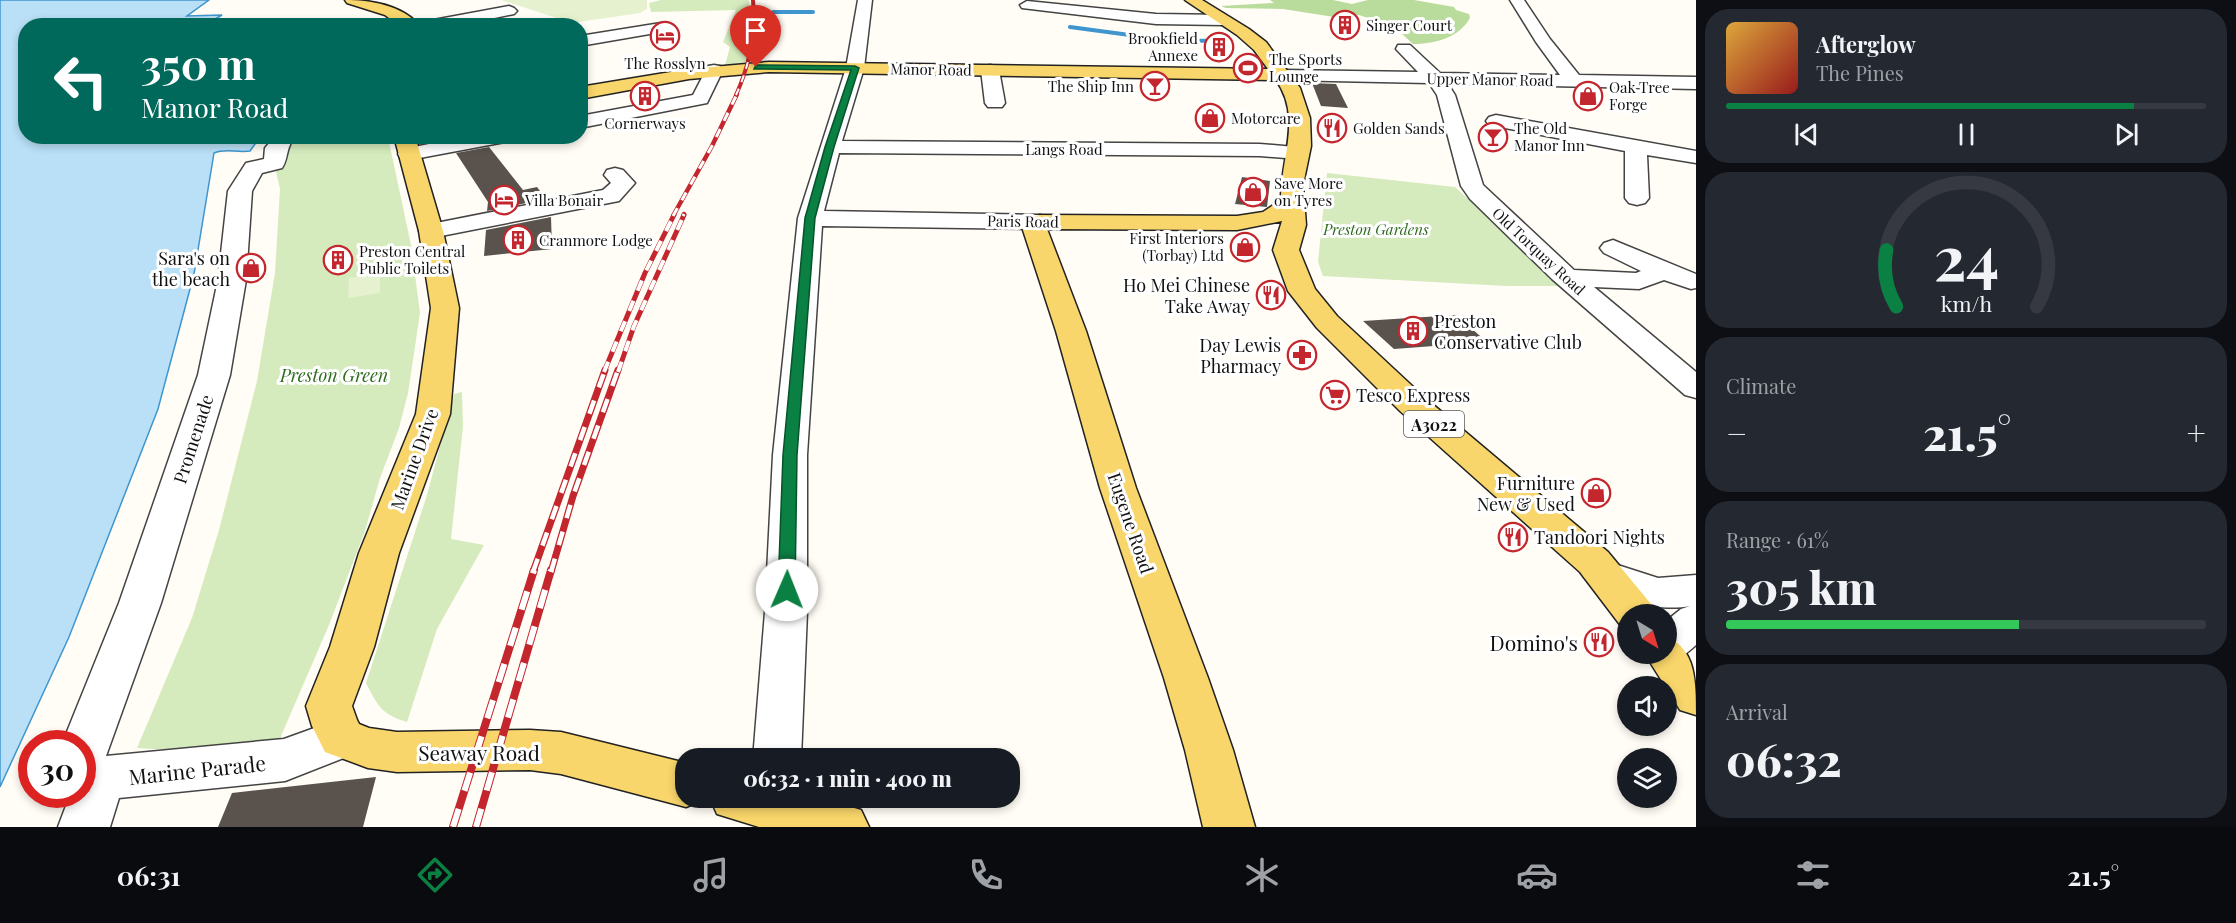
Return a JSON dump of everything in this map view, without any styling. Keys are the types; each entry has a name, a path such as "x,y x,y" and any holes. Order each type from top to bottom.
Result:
{"main road":[{"path":"352,0 390,12 399,18"},
{"path":"1192,0 1260,46 1291,88 1300,118 1298,153 1292,185 1294,225 1286,250"},
{"name":"Manor Road","path":"588,92 714,70 769,67 1283,75"},
{"name":"Marine Drive","path":"342,738 335,726 329,706 352,647 379,553 434,414 445,308 431,231 406,145"},
{"name":"Paris Road","path":"1040,222 1237,224 1270,218 1293,203"},
{"name":"Eugene Road","path":"1040,222 1034,227 1035,235 1071,331 1118,488 1186,678 1209,750 1229,827"},
{"name":"Paris Road","path":"1237,224 1258,229 1279,239 1286,250"},
{"name":"A3022","path":"1286,250 1296,280 1327,322 1412,404 1530,504 1594,562 1627,604"},
{"path":"1674,664 1696,697"},
{"name":"Seaway Road","path":"342,738 368,748 396,752 453,753 511,749 561,753 675,782"},
{"path":"765,808 843,827"}],"street":[{"path":"778,748 786,612 790,455 810,218 855,68 865,0"},
{"path":"1517,0 1544,42 1574,81"},
{"path":"1027,5 1040,14 1224,20"},
{"path":"471,18 509,11"},
{"path":"588,40 661,28"},
{"name":"Old Torquay Road","path":"1404,49 1435,78 1446,95 1472,186 1567,278 1696,388"},
{"path":"588,120 700,99 714,70"},
{"path":"990,70 995,103"},
{"name":"Upper Manor Road","path":"1283,75 1696,83"},
{"path":"1496,121 1696,157"},
{"name":"Promenade","path":"92,730 141,603 214,375 232,280 244,169 274,163 276,148 279,144"},
{"path":"1636,146 1637,198"},
{"name":"Langs Road","path":"830,147 1260,150 1298,153"},
{"path":"431,231 611,196 624,183 615,175"},
{"name":"Paris Road","path":"810,218 1040,222"},
{"path":"1613,248 1691,281"},
{"path":"1567,278 1639,282 1663,271"},
{"path":"1602,573 1647,593 1677,594 1696,590"},
{"path":"1677,636 1696,620"},
{"name":"Marine Parade","path":"84,827 99,778 285,760 342,738"}],"green space":[{"path":"501,0 647,0 647,9 640,13 588,21 588,18 557,18"},
{"path":"661,0 749,0 752,39 748,65 725,65 730,47 723,42 736,10 651,12 649,3"},
{"path":"1270,0 1333,0 1352,4 1368,0 1414,0 1454,7 1456,10 1469,14 1470,18 1453,35 1429,43 1413,44 1401,33 1407,31 1359,15 1334,17 1283,9 1221,6 1274,3"},
{"name":"Preston Green","path":"274,144 389,144 411,245 420,313 408,393 399,428 380,478 365,531 329,625 278,743 172,750 137,748 192,618 219,530 257,381 275,273 280,189 274,163"},
{"name":"Preston Gardens","path":"1327,173 1455,187 1563,286 1506,286 1323,276 1318,262"},
{"path":"380,274 380,293 348,298 349,278"},
{"path":"462,392 463,426 451,539 484,545 437,629 407,722 391,716 381,708 366,683 427,495 454,394"}],"water":[{"path":"0,0 209,0 187,16 222,15 217,18 18,18 18,144 255,144 250,151 214,153 194,274 158,409 69,637 26,730 18,730 18,748 0,787"}],"building":[{"path":"1312,83 1336,84 1348,108 1321,106"},
{"path":"489,147 523,190 537,187 546,199 487,211 488,202 456,153"},
{"name":"Save More on Tyres","path":"1242,177 1270,181 1267,207 1235,204"},
{"name":"Cranmore Lodge","path":"551,217 552,249 484,256 486,230"},
{"name":"Preston Conservative Club","path":"1456,315 1487,342 1394,349 1363,321"},
{"path":"376,777 363,827 218,827 232,793"}],"waterway":[{"path":"773,12 813,12"},
{"path":"1070,27 1167,40 1212,41"}],"railway":[{"path":"736,95 751,49 754,25 753,0"},
{"path":"673,216 712,146 737,94"},
{"path":"604,372 645,273 674,215"},
{"path":"618,372 634,326 684,215"},
{"path":"533,572 605,370"},
{"path":"551,572 573,496 618,370"},
{"path":"453,827 534,570"},
{"path":"476,827 551,570"}],"place":[{"name":"Singer Court","path":"1345,25"},
{"name":"The Rosslyn","path":"665,36"},
{"name":"Brookfield Annexe","path":"1219,47"},
{"name":"The Sports Lounge","path":"1248,68"},
{"name":"The Ship Inn","path":"1155,86"},
{"name":"Cornerways","path":"645,96"},
{"name":"Oak Tree Forge","path":"1588,96"},
{"name":"Motorcare","path":"1210,118"},
{"name":"Golden Sands","path":"1332,128"},
{"name":"The Old Manor Inn","path":"1493,137"},
{"name":"Save More on Tyres","path":"1253,192"},
{"name":"Villa Bonair","path":"504,200"},
{"name":"Cranmore Lodge","path":"518,240"},
{"name":"First Interiors (Torbay) Ltd","path":"1245,247"},
{"name":"Preston Central Public Toilets","path":"338,260"},
{"name":"Sara's on the beach","path":"251,268"},
{"name":"Ho Mei Chinese Take Away","path":"1271,295"},
{"name":"Preston Conservative Club","path":"1413,331"},
{"name":"Day Lewis Pharmacy","path":"1302,355"},
{"name":"Tesco Express","path":"1335,395"},
{"name":"Furniture New & Used","path":"1596,493"},
{"name":"Tandoori Nights","path":"1513,537"},
{"name":"Domino's","path":"1599,642"}],"route":[{"path":"756,67 855,68 810,218 790,455 787,590"}]}
